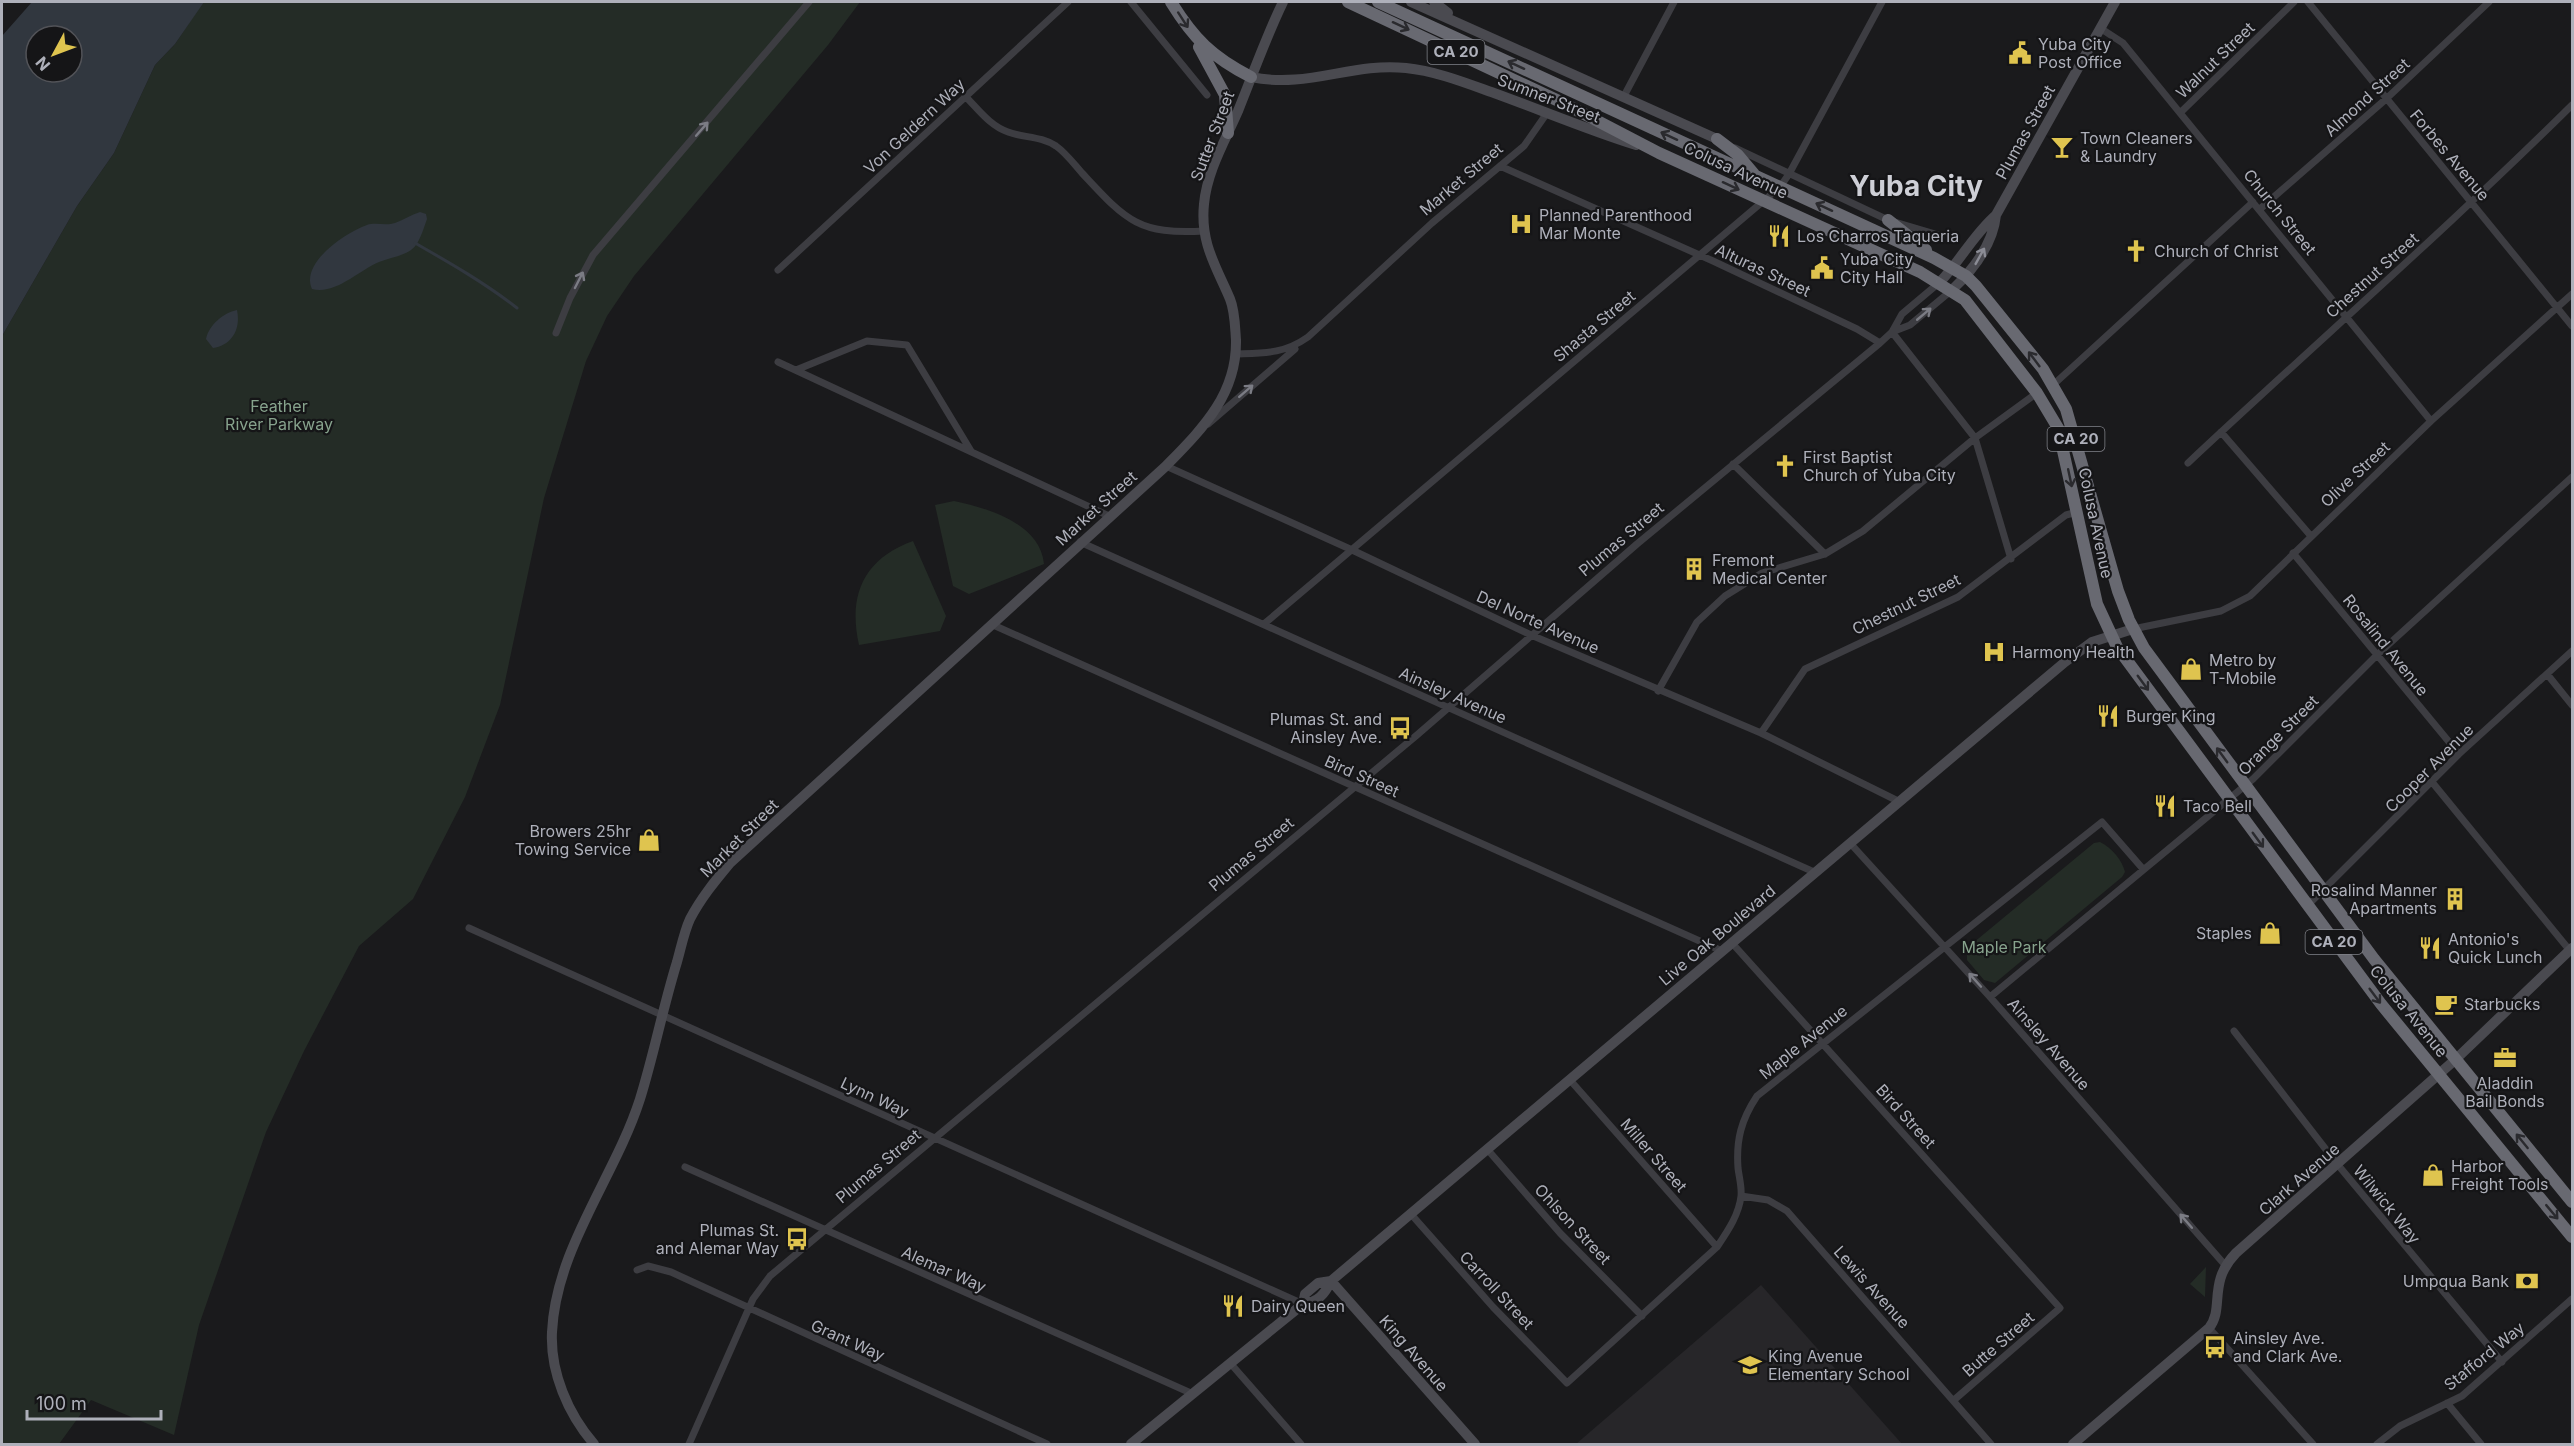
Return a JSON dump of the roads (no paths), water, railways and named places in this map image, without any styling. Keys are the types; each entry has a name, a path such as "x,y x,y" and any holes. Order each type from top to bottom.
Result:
{"highway":[{"path":"1171,2 1195,37 1225,95 1228,133"},
{"name":"Colusa Avenue","path":"1348,2 1581,111 1659,153 1940,282 1973,309 2037,393 2061,437 2097,604 2110,634 2228,800 2381,1004 2572,1237"},
{"name":"Colusa Avenue","path":"1378,2 1934,258 1966,276 2001,314 2054,386 2072,427 2118,591 2133,629 2322,891 2572,1202"},
{"path":"1195,37 1210,52 1251,77"},
{"path":"1717,139 1738,155 1754,175"},
{"path":"1888,220 1908,233 1934,258"},
{"path":"2077,512 2098,522"}],"main road":[{"name":"Sutter Street","path":"1236,354 1231,302 1211,261 1204,231 1204,204 1210,177 1283,2"},
{"name":"Colusa Avenue","path":"1411,2 1717,139"},
{"path":"1434,2 1457,21"},
{"name":"Plumas Street","path":"1940,282 1985,224 1996,215 2115,2"},
{"name":"Sumner Street","path":"1251,77 1282,82 1300,81 1381,67 1407,68 1469,84 1659,153"},
{"name":"Plumas Street","path":"1952,290 1966,276 1995,230 1996,215"},
{"name":"Market Street","path":"594,1444 573,1415 557,1375 552,1354 554,1310 565,1268 640,1100 661,1014 689,920 707,890 730,863 1166,466 1202,430 1217,410 1228,387 1236,354"},
{"name":"Live Oak Boulevard","path":"1131,1444 1303,1304 1305,1294 1318,1283 1331,1281 2082,648 2110,634 2133,629"},
{"name":"Clark Avenue","path":"2209,1328 2214,1320 2218,1280 2225,1266 2236,1253 2456,1059 2572,951"},
{"name":"King Avenue","path":"1331,1281 1475,1444"},
{"path":"2073,1444 2209,1328"}],"street":[{"path":"556,333 574,290 593,255 809,2"},
{"name":"Von Geldern Way","path":"778,270 1068,2"},
{"path":"1131,2 1207,95"},
{"path":"1624,96 1674,2"},
{"name":"Shasta Street","path":"1264,624 1780,187 1882,2"},
{"name":"Walnut Street","path":"2181,112 2294,2"},
{"name":"Forbes Avenue","path":"2307,2 2572,326"},
{"name":"Almond Street","path":"2260,209 2386,99 2488,2"},
{"name":"Church Street","path":"2100,28 2123,43 2431,421"},
{"path":"965,96 988,119 1005,131 1043,139 1058,148 1124,217 1152,229 1178,233 1204,231"},
{"name":"Chestnut Street","path":"2188,463 2346,315 2473,203 2572,105"},
{"name":"Market Street","path":"1202,430 1432,223 1531,138 1547,112"},
{"name":"Colusa Avenue","path":"1717,139 1888,220 1942,236"},
{"name":"Alturas Street","path":"1500,166 1849,325 1880,343"},
{"path":"2054,386 2253,202"},
{"name":"Plumas Street","path":"689,1444 748,1310 764,1282 1449,708 1531,635 1733,464 1880,343 1892,332 1902,314 1940,282"},
{"name":"Plumas Street","path":"1892,332 1910,326 1952,290"},
{"name":"Olive Street","path":"2133,629 2221,611 2250,596 2310,535 2431,421 2572,294"},
{"path":"1892,332 1975,438 2011,559"},
{"name":"Market Street","path":"1236,354 1275,353 1292,348 1308,337"},
{"path":"796,370 867,341 907,345 971,451"},
{"path":"778,362 1109,516"},
{"path":"1658,691 1697,622 1725,596 1762,573 1825,554 1863,531 1975,438 2037,393"},
{"path":"2221,432 2310,535"},
{"path":"1733,464 1825,554"},
{"name":"Del Norte Avenue","path":"1166,466 1350,549 1531,635 1761,734 1900,802"},
{"name":"Orange Street","path":"1990,997 2245,786 2377,655 2572,477"},
{"name":"Chestnut Street","path":"1761,734 1805,669 1958,597 2066,515 2077,512"},
{"name":"Ainsley Avenue","path":"1080,542 1814,872"},
{"name":"Rosalind Avenue","path":"2293,553 2458,754"},
{"name":"Bird Street","path":"991,624 1722,951"},
{"name":"Cooper Avenue","path":"2307,906 2458,754 2572,651"},
{"path":"2547,674 2572,705"},
{"path":"2432,782 2572,951"},
{"name":"Maple Avenue","path":"1567,1383 1717,1248 1733,1222 1741,1196 1737,1152 1739,1130 1745,1113 1757,1096 2102,822 2143,869"},
{"name":"Ainsley Avenue","path":"1850,843 1990,997 2225,1266"},
{"name":"Lynn Way","path":"469,928 1303,1304"},
{"name":"Bird Street","path":"1732,943 2060,1308"},
{"name":"Wilwick Way","path":"2234,1031 2338,1165 2502,1362"},
{"name":"Miller Street","path":"1570,1080 1717,1248"},
{"name":"Ohlson Street","path":"1487,1149 1560,1233 1642,1316"},
{"name":"Alemar Way","path":"685,1167 1193,1394"},
{"name":"Lewis Avenue","path":"1741,1196 1768,1200 1787,1211 1991,1444"},
{"name":"Carroll Street","path":"1410,1213 1493,1307 1567,1383"},
{"name":"Grant Way","path":"637,1270 648,1266 671,1272 748,1310 1047,1444"},
{"name":"Stafford Way","path":"2377,1444 2400,1426 2462,1396 2572,1299"},
{"name":"Butte Street","path":"1954,1400 2060,1308"},
{"path":"2209,1328 2313,1444"},
{"path":"1231,1364 1301,1444"},
{"path":"2447,1403 2481,1444"}],"waterway":[{"path":"415,243 480,282 517,308"}],"place":[{"name":"Yuba City Post Office","path":"2020,53"},
{"name":"Town Cleaners & Laundry","path":"2062,147"},
{"name":"Planned Parenthood Mar Monte","path":"1521,224"},
{"name":"Los Charros Taqueria","path":"1779,236"},
{"name":"Church of Christ","path":"2136,251"},
{"name":"Yuba City City Hall","path":"1822,268"},
{"name":"First Baptist Church of Yuba City","path":"1785,466"},
{"name":"Fremont Medical Center","path":"1694,569"},
{"name":"Harmony Health","path":"1994,652"},
{"name":"Metro by T-Mobile","path":"2191,669"},
{"name":"Burger King","path":"2108,716"},
{"name":"Plumas St. and Ainsley Ave.","path":"1400,728"},
{"name":"Taco Bell","path":"2165,806"},
{"name":"Browers 25hr Towing Service","path":"649,840"},
{"name":"Rosalind Manner Apartments","path":"2455,899"},
{"name":"Staples","path":"2270,933"},
{"name":"Antonio's Quick Lunch","path":"2430,948"},
{"name":"Starbucks","path":"2446,1004"},
{"name":"Aladdin Bail Bonds","path":"2505,1058"},
{"name":"Harbor Freight Tools","path":"2433,1175"},
{"name":"Plumas St. and Alemar Way","path":"797,1239"},
{"name":"Umpqua Bank","path":"2527,1281"},
{"name":"Dairy Queen","path":"1233,1306"},
{"name":"Ainsley Ave. and Clark Ave.","path":"2215,1347"},
{"name":"King Avenue Elementary School","path":"1750,1365"}],"district":[{"name":"Yuba City","path":"1916,186"}],"park label":[{"name":"Feather River Parkway","path":"279,415"},
{"name":"Maple Park","path":"2004,947"}]}
